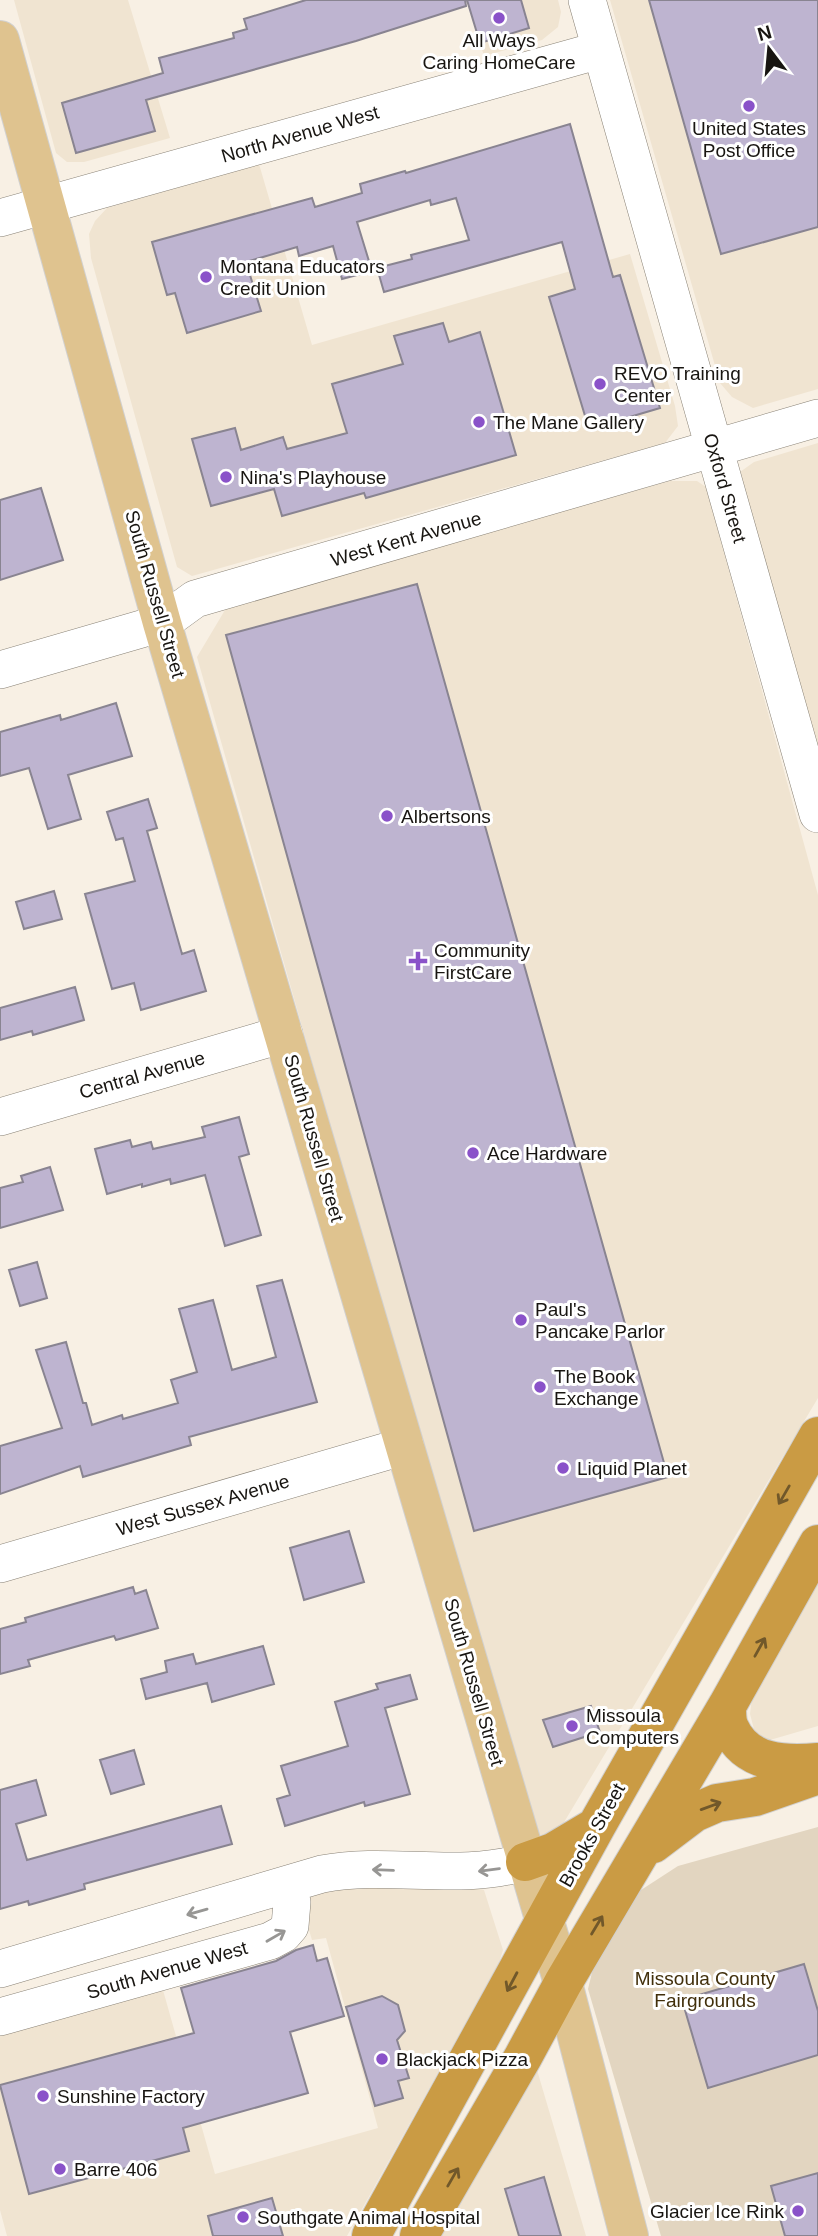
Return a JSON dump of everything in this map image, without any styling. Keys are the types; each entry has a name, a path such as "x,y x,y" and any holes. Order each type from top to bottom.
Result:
{"highway":[{"name":"Brooks Street","path":"371,2236 543,1921 818,1436"},
{"path":"419,2236 523,2057 562,1983 636,1859 731,1721 818,1544"},
{"path":"731,1721 749,1752 774,1762 818,1762"},
{"path":"636,1859 694,1813 718,1803 755,1797 818,1776"},
{"path":"525,1862 554,1852 597,1825"}],"main road":[{"name":"South Russell Street","path":"0,40 162,623 562,1983 629,2236"}],"street":[{"name":"Oxford Street","path":"587,0 818,814"},
{"name":"North Avenue West","path":"0,218 600,50"},
{"name":"West Kent Avenue","path":"0,670 162,623 195,599 818,418"},
{"name":"Central Avenue","path":"0,1117 284,1034"},
{"name":"West Sussex Avenue","path":"0,1564 405,1446"},
{"path":"0,1969 322,1874 351,1869 481,1872 525,1862"},
{"name":"South Avenue West","path":"0,2017 270,1941 290,1926 292,1902 286,1886"},
{"path":"0,1993 66,1972 120,1934"}],"shaded area":[{"path":"14,0 128,0 170,138 84,162 67,162 56,153"},
{"path":"467,0 558,0 561,12 558,27 542,40 484,56"},
{"path":"610,0 818,0 818,389 753,408 732,397 720,383"},
{"path":"259,164 312,345 630,254 675,406 678,426 665,443 192,576 177,567 91,258 89,234 95,221 107,208"},
{"path":"818,443 818,780 740,472 754,462"},
{"path":"670,481 697,481 706,487 818,895 818,1398 557,1834 533,1839 197,657 228,605"},
{"path":"818,1571 818,1726 770,1740 755,1733 750,1714 752,1697"},
{"path":"464,1884 484,1890 503,1950 499,1963 347,2236 7,2236 0,2210 0,2022 159,1976 215,2174 378,2128 326,1938 312,1940 298,1893 301,1889"},
{"path":"537,2070 586,2236 436,2236"}],"green space":[{"name":"Missoula County Fairgrounds","path":"818,1827 818,2236 661,2236 588,1989 596,1956 614,1918 641,1890 678,1866"}],"building":[{"path":"306,0 465,0 466,6 356,41 146,100 155,131 76,153 62,103 163,73 159,58 234,38 233,33 247,29 244,19"},
{"name":"All Ways Caring HomeCare","path":"467,0 521,0 529,28 480,43"},
{"name":"United States Post Office","path":"649,0 818,0 818,227 721,254"},
{"path":"570,124 613,277 620,275 660,408 589,429 549,297 575,289 562,242 384,292 377,268 412,259 411,255 469,240 456,198 431,205 430,200 357,222 372,271 342,279 333,246 299,256 297,247 246,262 261,311 187,333 175,293 167,295 152,242 312,198 315,207 362,193 360,184"},
{"path":"443,323 449,342 480,332 516,455 366,498 364,493 282,516 274,489 211,506 192,439 235,428 241,450 283,437 287,449 347,433 332,384 403,364 394,336"},
{"path":"41,488 63,560 0,580 0,500"},
{"path":"417,584 668,1477 474,1531 226,635"},
{"path":"116,703 132,756 68,775 81,819 48,829 29,768 0,776 0,732 60,715 61,720"},
{"path":"148,799 157,828 147,831 182,954 194,950 206,991 141,1010 134,983 112,989 85,894 135,881 123,838 116,840 107,812"},
{"path":"54,891 62,919 24,929 16,902"},
{"path":"75,987 84,1020 33,1035 32,1031 0,1040 0,1008"},
{"path":"239,1117 249,1154 239,1157 261,1235 225,1246 205,1175 171,1184 170,1179 142,1187 142,1184 107,1194 95,1149 130,1140 132,1147 151,1142 153,1149 205,1137 202,1127"},
{"path":"50,1167 63,1210 0,1228 0,1188 23,1182 21,1176"},
{"path":"37,1262 47,1298 20,1306 9,1270"},
{"path":"282,1280 317,1402 189,1437 191,1445 83,1477 80,1466 0,1494 0,1446 62,1428 36,1350 66,1342 92,1425 122,1415 123,1419 178,1403 171,1380 197,1372 179,1309 213,1300 232,1370 276,1357 257,1286"},
{"path":"349,1531 364,1582 304,1600 290,1548"},
{"path":"133,1587 135,1594 146,1590 158,1628 116,1640 114,1636 28,1660 30,1666 0,1674 0,1629 26,1622 25,1618"},
{"path":"263,1646 274,1684 212,1702 207,1683 146,1699 141,1679 167,1672 165,1661 193,1654 196,1664"},
{"path":"410,1675 417,1699 385,1708 410,1794 365,1806 364,1802 285,1826 277,1799 290,1795 281,1766 348,1746 335,1702 378,1689 376,1684"},
{"name":"Missoula Computers","path":"591,1706 600,1732 553,1747 543,1720"},
{"path":"134,1750 144,1784 111,1794 100,1760"},
{"path":"36,1780 46,1815 16,1824 27,1860 221,1806 232,1844 84,1884 85,1889 29,1905 28,1901 0,1909 0,1790"},
{"path":"313,1945 317,1961 327,1958 344,2016 290,2032 308,2093 183,2128 189,2151 29,2194 0,2085 194,2033 181,1988 276,1961 296,1950"},
{"path":"804,1964 818,2011 818,2055 708,2088 682,2000"},
{"name":"Blackjack Pizza","path":"382,1996 398,2005 405,2031 397,2040 409,2078 398,2081 403,2098 375,2106 346,2007"},
{"name":"Glacier Ice Rink","path":"818,2173 818,2236 785,2236 771,2186"},
{"path":"544,2177 561,2236 519,2236 505,2189"},
{"name":"Southgate Animal Hospital","path":"272,2198 283,2236 213,2236 208,2216"}],"place":[{"name":"All Ways Caring HomeCare","path":"499,18"},
{"name":"United States Post Office","path":"749,106"},
{"name":"Montana Educators Credit Union","path":"206,277"},
{"name":"REVO Training Center","path":"600,384"},
{"name":"The Mane Gallery","path":"479,422"},
{"name":"Nina's Playhouse","path":"226,477"},
{"name":"Albertsons","path":"387,816"},
{"name":"Community FirstCare","path":"418,961"},
{"name":"Ace Hardware","path":"473,1153"},
{"name":"Paul's Pancake Parlor","path":"521,1320"},
{"name":"The Book Exchange","path":"540,1387"},
{"name":"Liquid Planet","path":"563,1468"},
{"name":"Missoula Computers","path":"572,1726"},
{"name":"Blackjack Pizza","path":"382,2059"},
{"name":"Sunshine Factory","path":"43,2096"},
{"name":"Barre 406","path":"60,2169"},
{"name":"Glacier Ice Rink","path":"798,2211"},
{"name":"Southgate Animal Hospital","path":"243,2217"}]}
